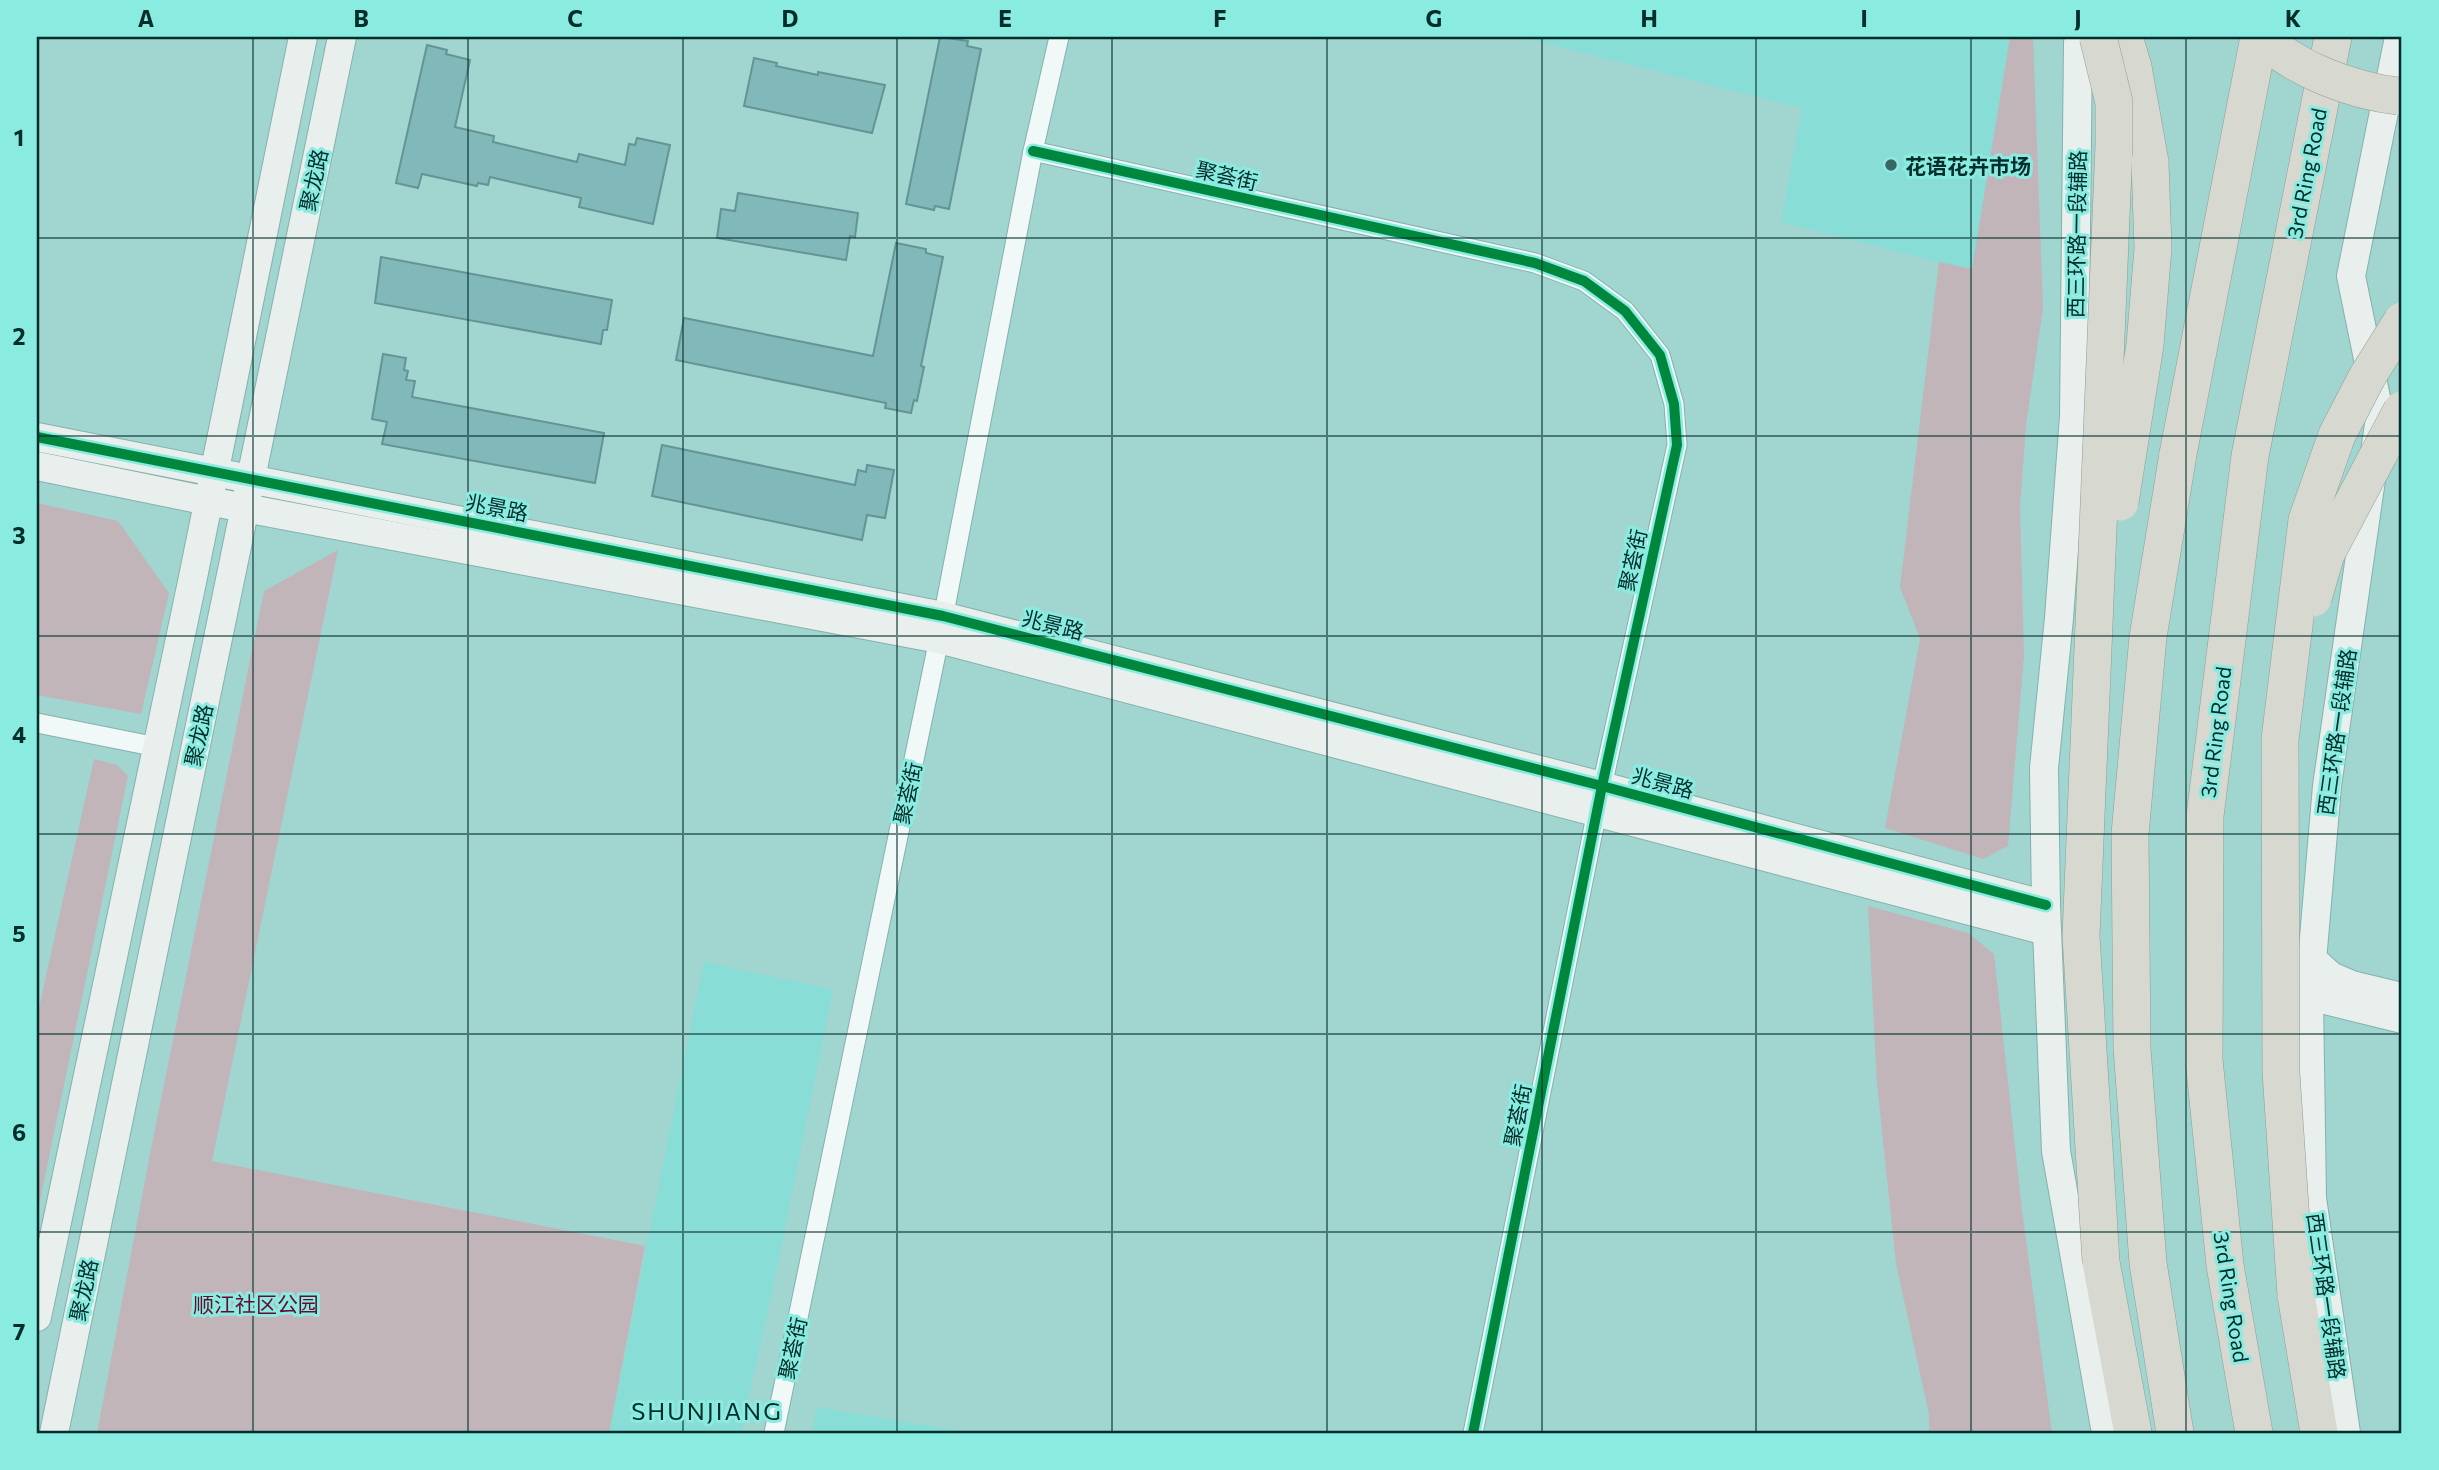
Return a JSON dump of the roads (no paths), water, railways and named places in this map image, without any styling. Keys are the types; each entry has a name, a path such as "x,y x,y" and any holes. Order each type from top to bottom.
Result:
{"highway":[{"path":"2094,657 2145,345 2153,248 2150,162 2133,67 2124,37"},
{"path":"2260,37 2277,52 2333,79 2372,93 2402,97"},
{"path":"2175,1433 2147,1250 2132,1048 2130,834 2148,637 2178,454 2260,37"},
{"name":"3rd Ring Road","path":"2254,1433 2225,1265 2204,1060 2205,816 2250,456 2333,37"},
{"path":"2083,38 2114,102 2114,145 2081,936 2101,1262 2133,1433"},
{"path":"2319,1433 2296,1295 2281,1072 2280,739 2306,520 2337,435 2367,377 2402,321"},
{"path":"2286,686 2326,554 2391,414"}],"main road":[{"name":"聚龙路","path":"37,1317 303,37"},
{"name":"聚龙路","path":"54,1433 342,37"},
{"name":"西三环路一段辅路","path":"2346,1433 2312,1198 2309,996 2327,786 2391,414 2351,276 2399,37"},
{"name":"西三环路一段辅路","path":"2083,38 2074,416 2059,618 2044,768 2046,918 2056,1151 2106,1433"},
{"path":"2391,414 2402,389"},
{"name":"兆景路","path":"37,437 251,478 941,628 2046,918"},
{"name":"兆景路","path":"37,466 245,508 941,628"},
{"path":"2312,959 2331,976 2352,985 2402,997"},
{"path":"2309,996 2402,1019"}],"street":[{"name":"聚荟街","path":"774,1433 941,628 1033,151 1059,37"},
{"name":"聚荟街","path":"1033,151 1535,263 1584,281 1625,311 1660,355 1674,404 1677,445 1600,799 1473,1433"},
{"path":"37,723 157,747"}],"place":[{"name":"花语花卉市场","path":"1891,165"}],"district":[{"name":"SHUNJIANG","path":"707,1410"}],"park label":[{"name":"顺江社区公园","path":"256,1303"}]}
